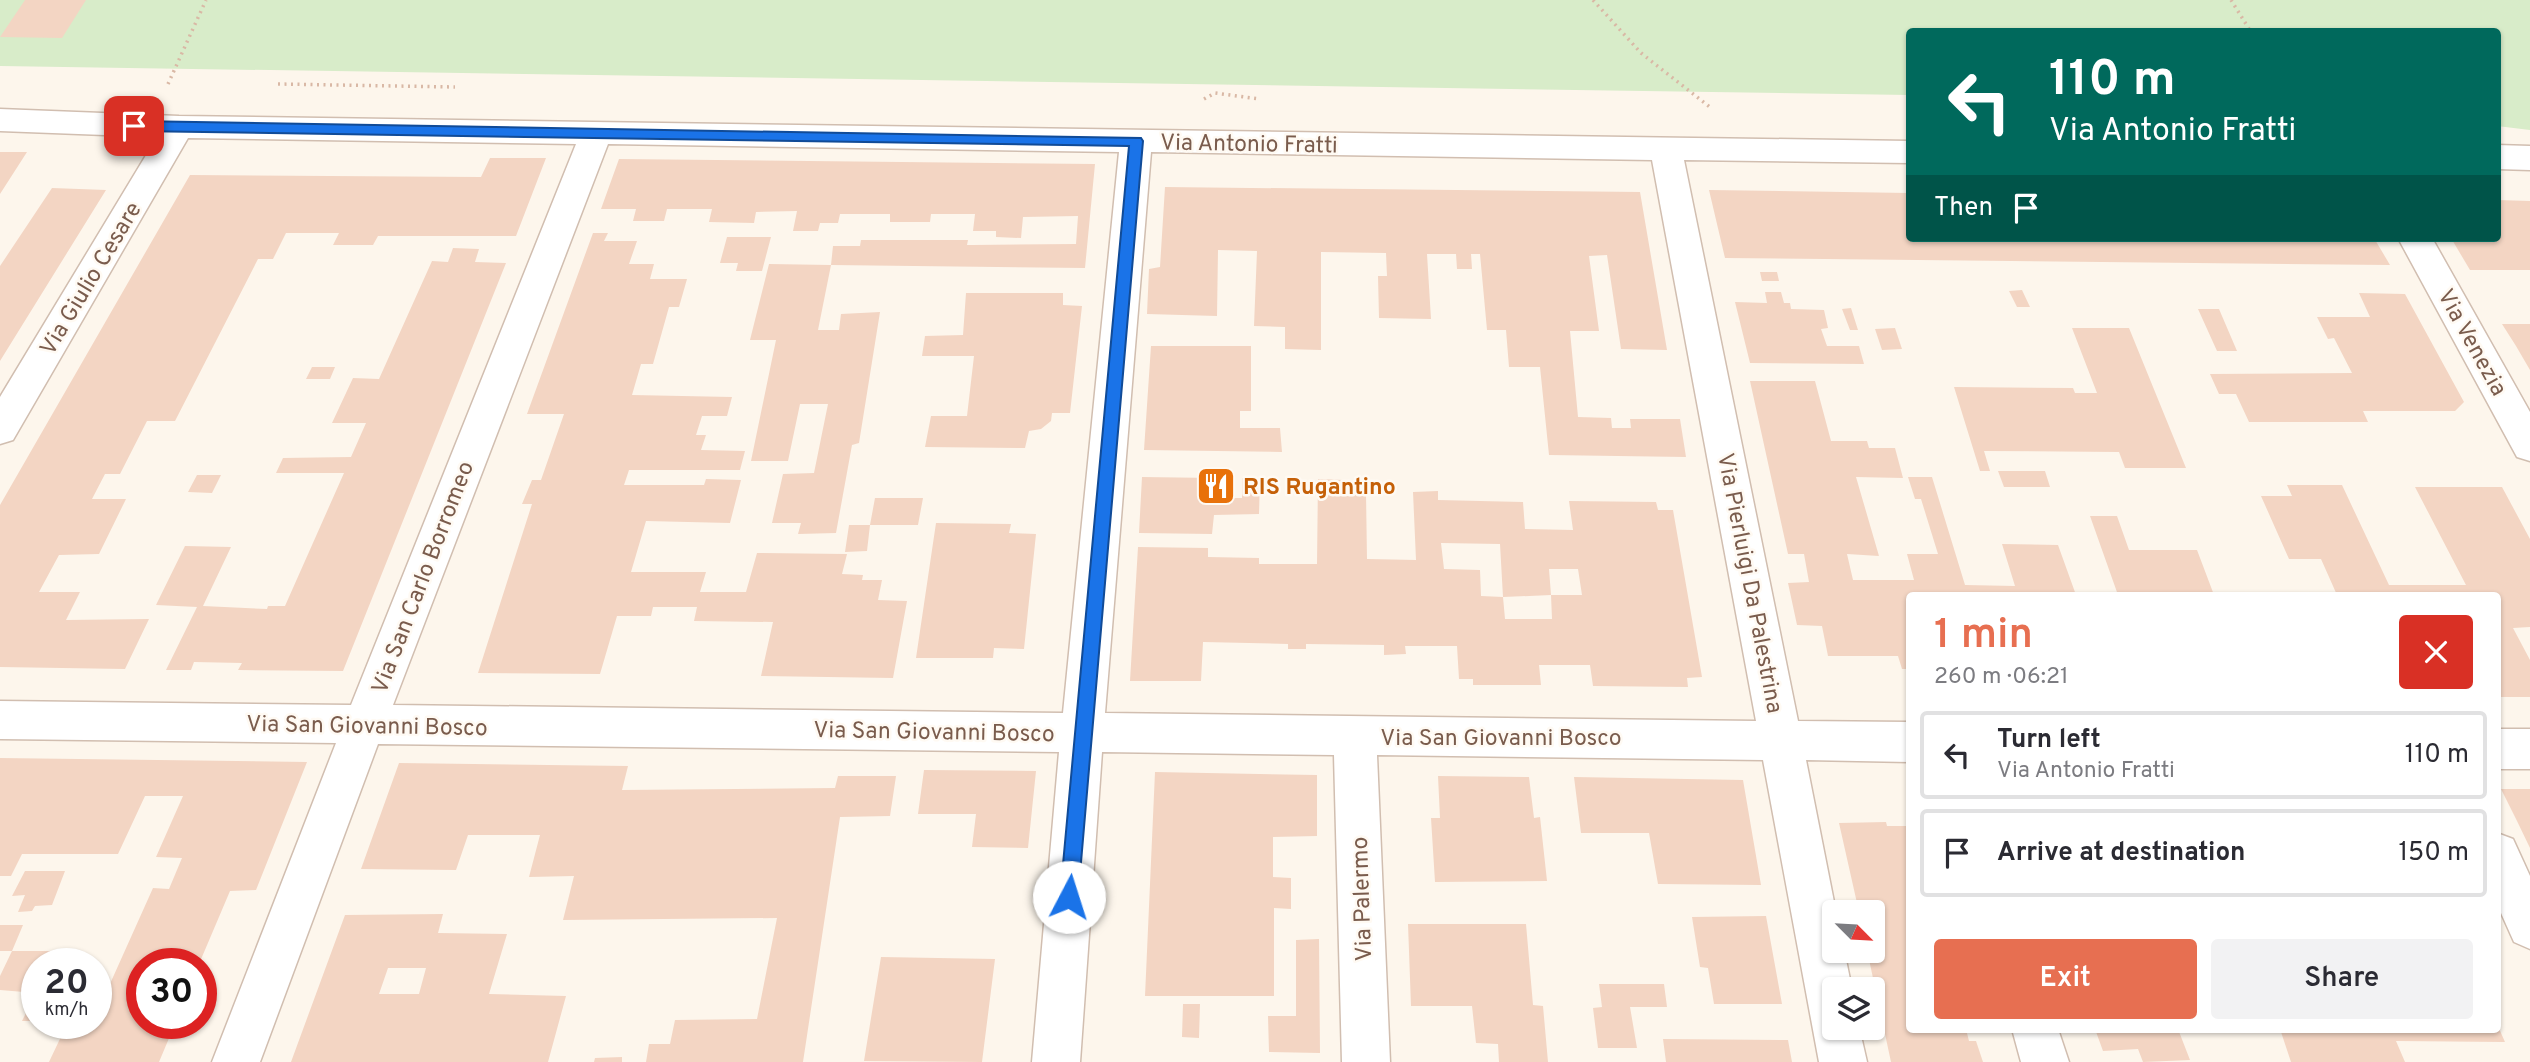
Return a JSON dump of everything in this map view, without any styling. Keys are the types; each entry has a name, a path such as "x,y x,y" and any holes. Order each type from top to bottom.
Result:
{"street":[{"name":"Via Antonio Fratti","path":"0,120 179,127 1906,152"},
{"name":"Via Giulio Cesare","path":"0,429 179,127"},
{"name":"Via San Carlo Borromeo","path":"236,1062 364,726 597,132"},
{"path":"1056,1062 1082,732 1136,141"},
{"name":"Via Pierluigi Da Palestrina","path":"1666,150 1827,977"},
{"path":"2501,157 2530,158"},
{"name":"Via Venezia","path":"2417,242 2530,446"},
{"name":"Via San Giovanni Bosco","path":"0,720 1906,742"},
{"name":"Via Palermo","path":"1355,736 1366,1062"},
{"path":"2501,749 2530,749"},
{"path":"2501,864 2530,926"},
{"path":"2036,1033 2045,1062"},
{"path":"1839,1040 1843,1062"}],"path":[{"path":"180,83 167,83 206,0"},
{"path":"1593,0 1641,53 1711,108"},
{"path":"2231,0 2248,28"},
{"path":"273,84 410,84 463,87"}],"green space":[{"path":"0,0 2530,0 2530,130 2501,126 2501,28 1906,28 1906,95 0,66"}],"building":[{"path":"25,0 86,0 62,38 0,37"},
{"path":"0,152 27,152 0,194"},
{"path":"490,158 546,158 516,236 378,236 373,245 333,245 339,233 286,233 273,259 258,259 175,421 147,421 120,474 105,474 92,499 126,499 99,554 59,555 39,592 80,592 66,620 149,619 125,669 0,667 0,505 190,175 481,177"},
{"path":"619,159 1095,164 1085,268 831,265 833,246 860,246 861,240 968,240 967,245 1076,244 1078,216 1023,217 1021,238 996,237 996,231 973,231 975,214 931,214 930,222 890,222 890,214 840,214 838,223 820,223 818,231 793,231 797,211 756,212 754,223 709,222 712,209 667,209 664,221 633,221 636,209 601,209"},
{"path":"1165,187 1640,192 1667,350 1621,349 1607,255 1589,256 1599,331 1570,331 1578,417 1611,418 1612,428 1631,428 1630,419 1680,419 1686,457 1549,455 1540,367 1509,367 1506,330 1487,330 1480,254 1471,254 1472,269 1457,269 1456,254 1427,254 1431,319 1379,318 1378,276 1387,276 1386,253 1321,252 1321,350 1285,349 1285,327 1254,326 1257,251 1218,250 1217,316 1147,314 1149,269 1160,267"},
{"path":"52,188 106,190 0,361 0,266"},
{"path":"1709,190 1906,193 1906,242 2376,242 2390,265 1725,258"},
{"path":"2501,200 2530,201 2530,270 2470,270 2453,242 2501,242"},
{"path":"593,233 608,233 604,241 637,241 629,264 654,264 650,279 687,279 679,307 669,307 653,364 641,364 632,395 732,397 727,416 702,416 696,435 706,435 701,450 745,451 740,470 629,470 624,485 704,485 706,479 741,480 730,523 646,521 631,572 706,572 700,592 746,592 757,553 847,554 842,574 863,575 862,580 882,580 878,600 907,601 893,678 761,676 773,622 694,621 697,607 653,607 651,616 617,616 600,674 478,673 532,504 522,504 532,480 541,480 564,414 527,414"},
{"path":"727,237 771,237 762,271 736,271 738,263 720,263"},
{"path":"453,248 479,249 475,262 506,263 343,671 238,670 242,663 194,662 191,670 166,670 197,607 156,605 185,546 231,547 203,606 267,609 268,606 285,606 344,473 276,473 283,458 351,457 366,423 332,423 353,378 379,379 432,261 448,262"},
{"path":"769,264 831,265 818,330 839,330 841,314 880,312 859,443 852,445 836,533 798,534 801,523 772,523 783,474 814,473 828,404 800,404 788,461 751,461 776,340 750,340"},
{"path":"1760,272 1777,272 1779,281 1762,281"},
{"path":"2022,290 2030,307 2017,307 2009,291"},
{"path":"1765,292 1781,292 1784,303 1790,303 1791,309 1824,310 1828,328 1821,329 1827,346 1859,346 1864,364 1750,363 1735,302 1767,303"},
{"path":"966,293 1063,293 1063,305 1082,306 1070,413 1052,413 1051,421 1041,429 1029,431 1025,448 925,447 931,416 967,416 974,356 922,356 925,336 963,335"},
{"path":"2359,293 2405,294 2464,402 2455,411 2363,411 2368,422 2249,422 2236,394 2219,394 2210,374 2352,373 2334,338 2328,339 2317,317 2370,317"},
{"path":"1851,308 1858,330 1850,330 1842,309"},
{"path":"2198,309 2219,309 2237,351 2217,351"},
{"path":"2502,324 2530,324 2530,370 2516,346"},
{"path":"1895,328 1902,349 1882,350 1875,329"},
{"path":"2072,328 2129,328 2186,468 2125,468 2119,452 1984,451 1990,471 1980,471 1954,387 2073,388 2075,393 2097,393"},
{"path":"1151,346 1251,346 1251,411 1240,411 1240,428 1280,428 1282,452 1144,450"},
{"path":"312,367 335,367 330,379 306,379"},
{"path":"1750,381 1815,381 1831,441 1867,441 1869,448 1895,448 1903,478 1856,477 1879,556 1847,554 1853,580 1914,580 1907,554 1938,554 1921,499 1915,499 1908,477 1932,477 1965,585 2015,586 2002,544 2058,545 2075,592 1906,592 1906,669 1902,669 1898,656 1828,656 1822,626 1797,625 1788,583 1809,582 1804,554 1788,554"},
{"path":"1998,471 2045,471 2050,487 2004,487"},
{"path":"197,475 221,475 212,493 188,492"},
{"path":"1142,477 1215,478 1214,498 1242,498 1242,478 1260,478 1259,514 1214,515 1212,534 1139,533"},
{"path":"1318,479 1344,480 1346,493 1366,493 1367,559 1416,560 1413,492 1438,491 1438,500 1523,502 1525,529 1573,530 1569,501 1656,502 1658,510 1673,510 1702,677 1687,678 1688,687 1593,686 1590,665 1539,665 1541,685 1473,685 1473,679 1459,679 1457,646 1405,646 1406,654 1384,655 1384,645 1306,644 1306,649 1288,649 1288,644 1203,642 1201,681 1130,681 1138,547 1208,548 1208,557 1259,558 1259,564 1317,564","holes":["1441,543 1500,544 1503,597 1481,596 1480,570 1444,569","1549,569 1578,569 1582,595 1551,595","1551,595 1552,619 1505,619 1503,597"]},
{"path":"2287,485 2342,485 2389,585 2466,585 2415,487 2502,487 2530,539 2530,627 2513,628 2530,660 2530,697 2501,697 2501,592 2336,592 2321,559 2289,559 2261,496 2292,496"},
{"path":"875,498 923,498 918,525 870,525"},
{"path":"2090,516 2117,516 2129,550 2197,550 2213,592 2117,592"},
{"path":"936,523 1011,524 1009,533 1036,534 1024,649 994,648 993,658 916,658"},
{"path":"849,525 870,525 867,551 845,552"},
{"path":"0,758 307,762 256,890 230,891 206,948 126,948 153,888 169,889 182,858 156,857 183,796 145,796 118,854 22,854 11,876 0,876"},
{"path":"399,763 628,766 622,790 835,788 838,776 896,776 890,816 840,817 803,1062 646,1062 649,1044 670,1044 675,1020 757,1019 777,918 563,920 574,876 529,877 540,835 468,835 456,870 361,869"},
{"path":"924,770 1036,771 1028,848 972,847 976,814 918,814"},
{"path":"1155,772 1317,775 1317,836 1273,837 1273,877 1291,878 1291,909 1274,908 1274,996 1145,996"},
{"path":"1438,776 1529,777 1534,818 1540,817 1547,881 1435,882 1431,818 1440,818"},
{"path":"1574,777 1743,780 1761,885 1658,884 1649,833 1581,833"},
{"path":"2501,789 2530,789 2530,848 2517,821"},
{"path":"1886,822 1887,826 1906,826 1906,1033 1967,1033 1969,1041 1976,1041 1983,1062 1891,1062 1885,1034 1885,977 1873,977 1870,963 1885,963 1885,900 1856,900 1839,823"},
{"path":"25,871 65,871 52,905 35,906 32,911 18,912 25,895 12,896"},
{"path":"443,914 438,933 507,934 489,994 566,996 548,1062 291,1062 345,915","holes":["388,968 426,968 419,994 379,994"]},
{"path":"1766,916 1782,1004 1714,1004 1708,968 1700,967 1692,917"},
{"path":"1408,924 1526,924 1533,1005 1543,1006 1548,1062 1499,1062 1498,1044 1476,1043 1472,1006 1411,1006"},
{"path":"0,925 23,925 12,951 0,951"},
{"path":"1319,939 1320,1053 1269,1052 1268,1016 1296,1016 1296,940"},
{"path":"126,948 126,1039 169,1039 159,1062 49,1062 60,1039 112,1039 112,979"},
{"path":"12,951 21,951 21,992 0,990 0,976"},
{"path":"881,957 995,959 982,1062 864,1061"},
{"path":"1599,984 1664,984 1667,1007 1630,1007 1637,1048 1598,1048 1593,1008 1602,1007"},
{"path":"1183,1004 1200,1004 1199,1038 1182,1037"},
{"path":"2096,1033 2180,1033 2190,1060 2143,1062 2138,1049 2103,1051"},
{"path":"2281,1033 2501,1033 2505,1042 2396,1041 2405,1062 2291,1062"},
{"path":"1663,1039 1788,1040 1792,1062 1666,1062"},
{"path":"622,1057 622,1062 594,1062 595,1058"}],"place":[{"name":"RIS Rugantino","path":"1216,486"}],"route":[{"path":"134,126 1136,141 1069,897"}]}
